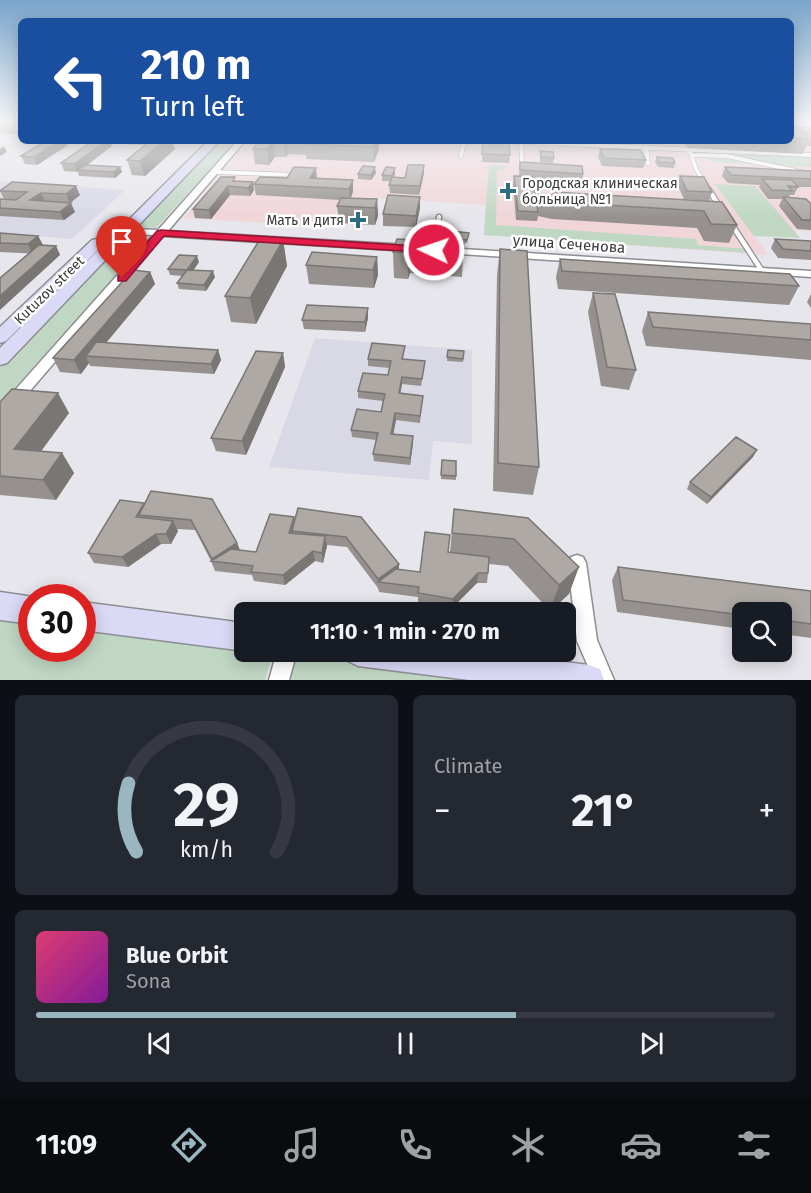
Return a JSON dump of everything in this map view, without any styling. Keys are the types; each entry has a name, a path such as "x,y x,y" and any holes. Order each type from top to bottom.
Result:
{"main road":[{"name":"Kutuzov street","path":"0,359 188,155"},
{"name":"Kutuzov street","path":"0,337 199,155"},
{"path":"0,606 18,608"},
{"path":"96,618 234,636"},
{"path":"446,662 589,680"}],"street":[{"path":"0,416 229,155"},
{"name":"улица Сеченова","path":"118,230 811,274"},
{"path":"577,563 588,641 604,680"},
{"path":"279,680 284,662"}],"lane":[{"path":"522,155 522,163"},
{"path":"646,155 648,164"},
{"path":"691,155 696,169 762,271"},
{"path":"715,155 811,174"},
{"path":"214,172 301,175"},
{"path":"434,250 439,217"}],"shaded area":[{"name":"Городская клиническая больница №1","path":"237,155 811,155 811,231 794,230 800,238 755,236 768,255 484,235 486,205 367,197 363,210 338,208 332,227 184,218"},
{"path":"0,181 125,190 72,239 0,233"},
{"path":"315,338 472,350 472,444 433,441 429,480 269,467"}],"green space":[{"path":"205,155 223,155 156,228 134,227"},
{"path":"706,155 811,155 811,167 711,162"},
{"path":"489,165 510,166 497,171 496,225 696,239 698,245 747,249 750,253 484,235"},
{"path":"715,184 755,186 800,238 754,236"},
{"path":"119,244 143,246 0,404 0,367"},
{"path":"0,615 18,617 18,662 96,662 96,627 234,645 234,662 271,662 265,680 0,680"},
{"path":"291,662 369,662 502,680 284,680"}],"building":[{"path":"23,155 38,155 34,157 21,156"},
{"path":"73,155 87,155 74,164 61,163"},
{"path":"133,155 147,155 140,161 127,160"},
{"path":"541,155 553,155 554,158 541,157"},
{"path":"603,155 643,155 646,160 604,158"},
{"path":"657,157 673,158 675,163 659,162"},
{"path":"520,162 582,166 583,174 520,170"},
{"path":"85,165 120,167 113,172 77,170"},
{"path":"408,165 424,165 420,186 389,185 392,177 405,178"},
{"path":"363,166 375,167 371,175 358,174"},
{"path":"294,167 316,168 310,178 353,180 349,189 254,184 260,177 287,178"},
{"path":"386,167 395,168 392,176 382,175"},
{"path":"725,167 811,171 811,179 731,175"},
{"path":"514,176 533,177 538,212 518,211"},
{"path":"680,176 704,177 712,192 687,191"},
{"path":"221,177 235,177 233,181 253,182 248,188 228,186 209,210 193,209"},
{"path":"762,179 792,180 798,187 788,186 792,191 772,190"},
{"path":"12,182 76,186 66,194 41,193 30,200 71,203 60,212 0,208 0,199 16,200 27,192 0,191"},
{"path":"553,192 722,202 737,225 711,224 704,211 555,202 539,199 538,194 554,195"},
{"path":"388,195 420,197 416,216 383,214"},
{"path":"783,197 806,199 811,204 811,220 802,220"},
{"path":"341,198 377,199 375,208 337,206"},
{"path":"450,231 469,233 467,240 449,238"},
{"path":"0,233 38,236 28,244 0,243"},
{"path":"260,239 283,240 250,298 225,296"},
{"path":"397,239 464,243 463,252 410,248 409,253 393,252"},
{"path":"775,239 811,241 811,251 783,249"},
{"path":"39,245 56,246 0,296 0,278"},
{"path":"500,249 527,251 539,467 498,463"},
{"path":"312,252 377,257 373,270 306,265"},
{"path":"179,255 197,256 187,270 168,269"},
{"path":"560,259 790,274 799,286 562,271"},
{"path":"133,270 150,272 74,360 53,358"},
{"path":"187,270 213,271 204,285 177,283"},
{"path":"593,293 615,294 636,370 607,367"},
{"path":"307,305 368,308 365,322 302,320"},
{"path":"648,312 811,324 811,340 653,327"},
{"path":"96,342 218,350 211,364 86,356"},
{"path":"372,343 405,346 402,359 425,361 422,379 402,377 399,393 423,396 420,416 395,413 391,434 413,436 410,458 373,454 378,433 351,430 357,409 381,412 385,394 358,391 363,373 388,375 391,361 368,359"},
{"path":"448,350 464,351 463,359 447,357"},
{"path":"256,351 283,353 242,441 211,438"},
{"path":"12,389 58,393 14,449 62,453 43,480 0,476 0,402"},
{"path":"736,437 757,450 711,497 690,482"},
{"path":"442,460 456,461 456,476 441,475"},
{"path":"151,491 212,499 237,543 212,559 191,520 139,515"},
{"path":"120,500 144,503 136,517 173,521 166,534 156,534 122,557 88,553"},
{"path":"298,508 361,517 399,564 378,579 346,537 292,531"},
{"path":"454,509 528,518 579,567 559,585 514,539 452,533"},
{"path":"270,514 294,517 289,533 325,536 322,553 313,551 283,575 251,572 253,566 211,561 231,549 256,552"},
{"path":"425,532 450,535 448,552 489,557 488,573 478,573 453,599 418,593 419,587 378,582 396,569 420,572"},
{"path":"618,567 811,591 811,624 792,621 792,602 732,602 732,614 623,600"}],"place":[{"name":"Городская клиническая больница №1","path":"508,191"},
{"name":"Мать и дитя","path":"358,220"}],"route":[{"path":"122,278 161,233 434,250"}]}
